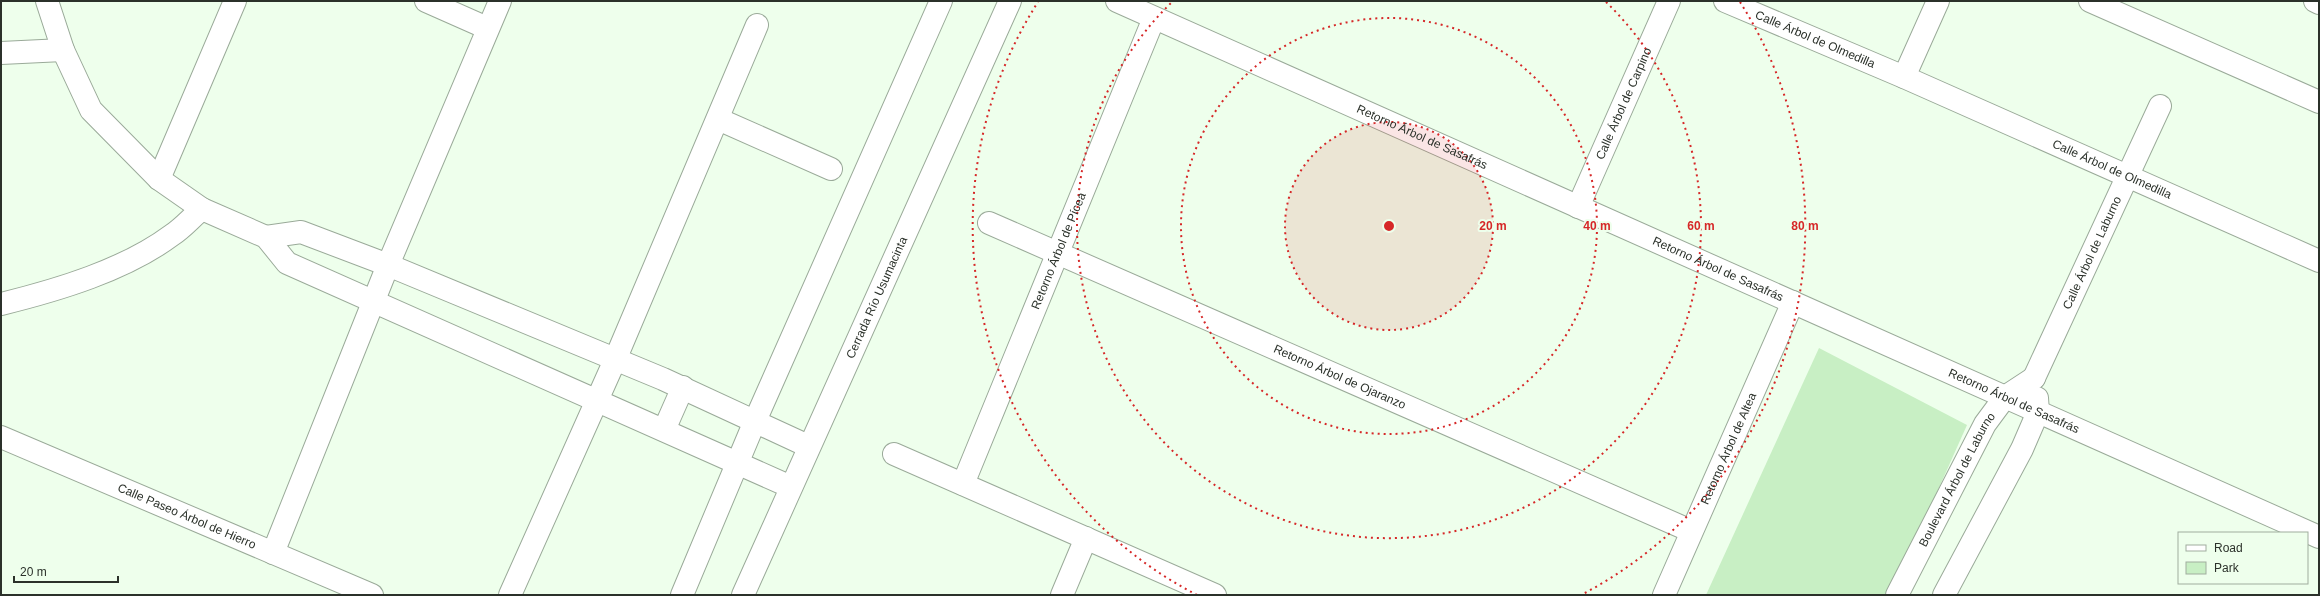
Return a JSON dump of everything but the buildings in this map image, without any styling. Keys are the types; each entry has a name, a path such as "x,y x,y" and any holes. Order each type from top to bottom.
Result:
{"street":[{"path":"47,1 62,50 91,110 159,179 202,208 266,237 286,263 375,301 792,487"},
{"path":"159,179 235,1"},
{"path":"426,1 487,28"},
{"path":"273,553 375,301 388,265 487,28 500,1"},
{"path":"682,595 755,421 942,1"},
{"name":"Cerrada Río Usumacinta","path":"743,595 792,487 808,446 1010,1"},
{"name":"Retorno Árbol de Sasafrás","path":"1117,1 2308,532"},
{"name":"Calle Árbol de Carpino","path":"1578,207 1669,1"},
{"name":"Calle Árbol de Olmedilla","path":"1725,1 2128,176 2319,261"},
{"path":"1904,78 1938,1"},
{"path":"2090,1 2319,102"},
{"path":"2315,1 2319,3"},
{"name":"Retorno Árbol de Pícea","path":"963,484 1057,251 1154,18"},
{"path":"510,595 615,360 757,25"},
{"path":"1,53 62,50"},
{"name":"Calle Árbol de Laburno","path":"2034,378 2160,106"},
{"path":"718,119 831,169"},
{"path":"1,304 37,295 88,278 132,258 172,235 202,208"},
{"name":"Retorno Árbol de Ojaranzo","path":"989,223 1057,251 1691,531"},
{"path":"266,237 301,232 388,265 683,387 808,446"},
{"name":"Retorno Árbol de Altea","path":"1664,595 1793,302"},
{"path":"1944,595 2022,449 2038,412 2034,378"},
{"name":"Boulevard Árbol de Laburno","path":"1897,595 1985,424 2005,397 2034,378"},
{"path":"664,430 683,387"},
{"name":"Calle Paseo Árbol de Hierro","path":"1,438 372,595"},
{"path":"894,454 1215,595"},
{"name":"Retorno Árbol de Sasafrás","path":"2308,532 2319,537"},
{"path":"1062,595 1086,538"}],"green space":[{"path":"1819,348 1967,425 1891,595 1706,595"}]}
